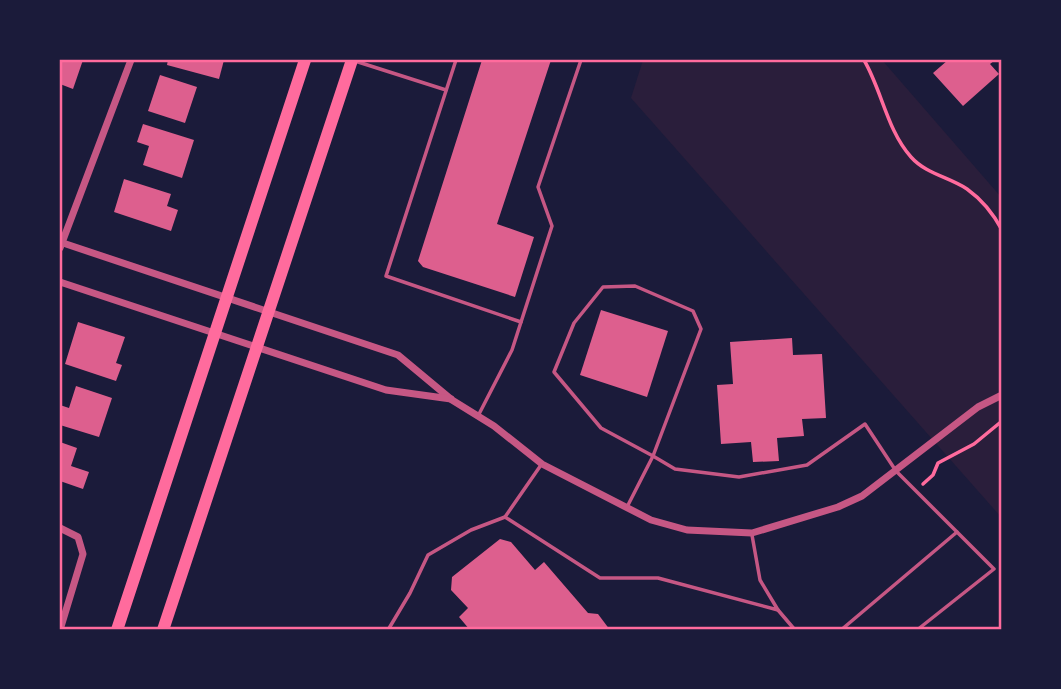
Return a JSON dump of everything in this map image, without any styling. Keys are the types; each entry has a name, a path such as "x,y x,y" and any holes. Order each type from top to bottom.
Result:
{"main road":[{"path":"117,629 305,60"},
{"path":"163,629 352,60"}],"street":[{"path":"131,60 60,244 398,355 452,400 542,464 650,520 687,530 752,534 838,507 862,496 978,407 1002,395"},
{"path":"60,282 386,390 452,400"},
{"path":"60,528 78,537 83,554 60,629"}],"lane":[{"path":"352,60 446,90"},
{"path":"456,60 386,276 521,322"},
{"path":"478,416 512,350 552,226 538,187 581,60"},
{"path":"626,509 653,456 701,329 693,312 635,286 603,287 574,323 554,372 601,428 653,456 676,469 739,477 807,466 865,424 896,471 994,569 916,629"},
{"path":"388,629 410,593 428,555 471,530 505,517 542,464"},
{"path":"505,517 600,578 658,578 778,610"},
{"path":"841,629 957,532"},
{"path":"752,534 760,580 778,610 795,629"}],"path":[{"path":"864,60 898,141 913,160 942,179 967,189 995,216 1002,230"},
{"path":"916,491 933,475 938,463 974,444 1002,421"}],"shaded area":[{"path":"643,60 882,60 1001,197 1001,517 631,98"}],"building":[{"path":"60,60 83,60 73,89 60,84"},
{"path":"168,60 224,60 219,79 167,65"},
{"path":"482,60 551,60 497,224 534,237 515,297 423,267 418,261"},
{"path":"948,60 995,60 990,64 999,74 963,106 933,73"},
{"path":"160,75 197,87 185,123 148,111"},
{"path":"143,124 194,140 182,178 143,165 149,146 137,142"},
{"path":"124,179 171,194 167,206 178,210 171,231 114,212"},
{"path":"601,310 668,331 647,397 580,375"},
{"path":"78,322 125,337 116,363 122,365 116,381 65,364"},
{"path":"792,338 793,355 822,354 826,418 802,419 804,436 777,438 779,461 753,462 751,442 721,444 717,385 733,384 730,342"},
{"path":"76,386 112,398 99,437 60,425 60,405 69,408"},
{"path":"60,442 77,448 71,466 89,472 83,489 60,481"},
{"path":"500,539 511,542 535,570 544,562 588,613 598,614 610,630 470,630 459,617 468,608 451,590 452,577"}]}
